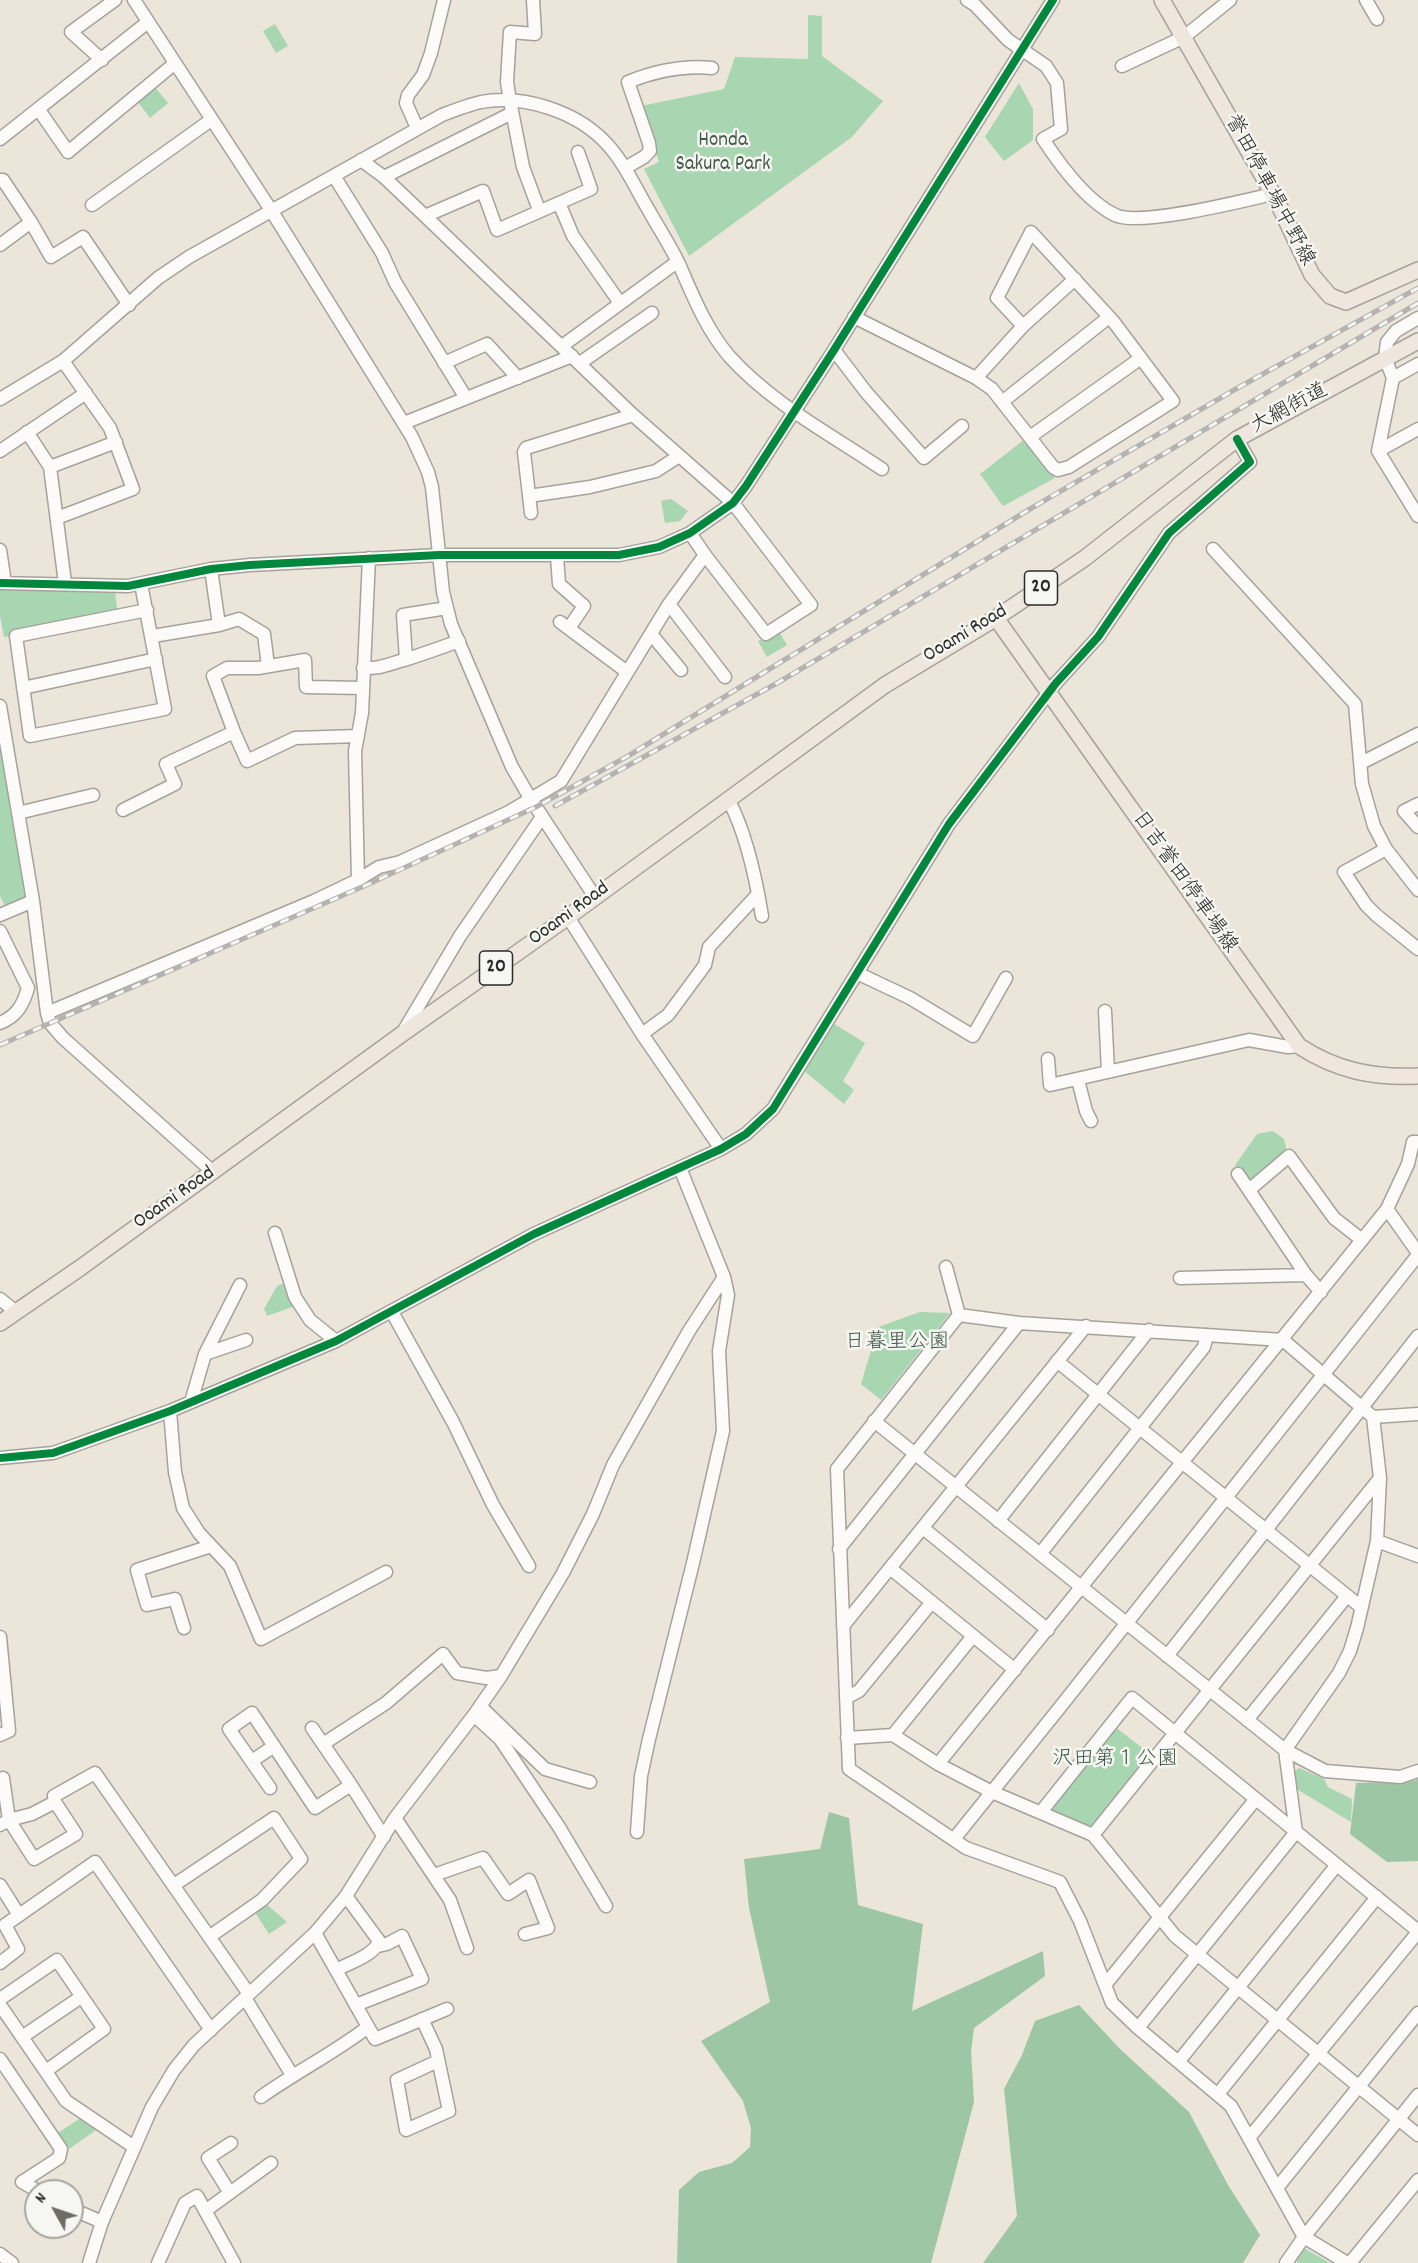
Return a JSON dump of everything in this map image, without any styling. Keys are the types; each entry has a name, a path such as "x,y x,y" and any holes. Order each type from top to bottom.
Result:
{"main road":[{"name":"誉田停車場中野線","path":"1162,0 1273,195 1312,275 1330,296 1338,301 1346,302 1418,270"},
{"name":"大網街道","path":"996,618 1085,558 1237,439 1418,341"},
{"name":"日吉誉田停車場線","path":"996,618 1299,1046 1330,1063 1367,1074 1396,1077 1418,1076"},
{"name":"Ooami Road","path":"0,1323 729,801 885,685 996,618"}],"street":[{"path":"102,60 71,32 115,0"},
{"path":"134,0 271,210 404,423 428,472 432,487 447,608 459,641 512,767 595,897"},
{"path":"417,128 406,103 408,95 423,75 444,0"},
{"path":"533,0 535,34 510,32 507,82 523,167 538,210"},
{"path":"967,0 975,5 1021,51 1046,66 1057,83 1061,129 1043,139 1061,166 1094,200 1116,216 1148,219 1273,195"},
{"path":"0,550 2,583 128,586 211,569 369,558 439,555 619,555 659,547 690,533 733,503 746,486 1053,0"},
{"path":"1122,66 1184,37 1230,0"},
{"path":"1366,0 1377,19"},
{"path":"0,139 148,22"},
{"path":"39,110 68,153 174,64"},
{"path":"625,168 650,151 628,82 649,73 669,69 712,68"},
{"path":"0,399 63,361 158,278 189,257 271,210 417,128 463,107 483,102 511,107"},
{"path":"384,177 511,107 531,103 571,117 590,128 607,144 625,168 677,262 699,310 728,355 768,393 882,469"},
{"path":"92,205 211,120"},
{"path":"425,216 483,191 497,230 538,210 591,189 578,152"},
{"path":"362,160 384,177 633,414 733,503 811,605 766,634 690,533"},
{"path":"334,176 466,398"},
{"path":"0,180 3,180 31,222 51,257 84,237 129,305"},
{"path":"559,203 573,236 620,303"},
{"path":"0,245 31,222"},
{"path":"854,317 976,378 992,389 1053,467 1058,470 1069,467 1173,401 1109,317 1031,232 997,298 1023,326"},
{"path":"562,346 677,262"},
{"path":"976,378 1023,326 1076,279"},
{"path":"404,423 518,378 576,359 652,313"},
{"path":"1002,402 1109,317"},
{"path":"1418,318 1390,335 1387,342 1385,358 1393,378 1378,451 1418,516"},
{"path":"444,363 487,344 518,378"},
{"path":"834,350 866,392 924,458 962,426"},
{"path":"1030,437 1141,358"},
{"path":"57,519 133,489 110,428 63,361"},
{"path":"1393,378 1418,364"},
{"path":"0,451 86,393"},
{"path":"531,513 524,452 526,448 633,414"},
{"path":"1378,451 1418,429"},
{"path":"27,432 50,467 65,583"},
{"path":"0,1458 53,1453 170,1411 336,1341 534,1234 721,1149 746,1134 773,1109 949,824 1056,683 1098,637 1169,533 1250,462 1237,439"},
{"path":"50,467 116,442"},
{"path":"529,496 590,487 656,471 679,456"},
{"path":"1406,497 1418,490"},
{"path":"1213,549 1355,704 1362,784 1368,807 1386,849 1418,890"},
{"path":"47,1013 314,901 379,867 400,862 509,812 561,781 669,604 705,555"},
{"path":"557,556 559,584 584,606 564,625 627,672"},
{"path":"358,880 355,761 362,713 369,558"},
{"path":"211,569 219,625"},
{"path":"141,584 147,610 153,636 165,709 30,736 16,636 147,610"},
{"path":"669,604 725,677"},
{"path":"406,659 403,615 447,608"},
{"path":"153,636 219,625 239,619 264,634 268,666"},
{"path":"651,634 681,670"},
{"path":"363,668 379,669 406,659 416,658 459,641"},
{"path":"23,688 156,660"},
{"path":"358,736 295,738 247,760 213,676 227,668 268,666 306,660 306,687 363,688"},
{"path":"0,706 33,901 50,1023 63,1038 213,1172"},
{"path":"123,810 174,784 166,764 234,732"},
{"path":"1361,763 1418,734"},
{"path":"18,813 93,795"},
{"path":"729,801 735,812 762,916"},
{"path":"1418,804 1404,811 1418,827"},
{"path":"402,1034 460,936 542,817"},
{"path":"1386,849 1344,872 1376,915 1418,949"},
{"path":"642,1034 668,1015 705,965 709,947 758,894"},
{"path":"0,915 33,901"},
{"path":"568,917 642,1034 721,1149"},
{"path":"0,932 28,988 23,1006 9,1019 0,1023"},
{"path":"857,974 910,998 973,1036 1005,978"},
{"path":"1105,1011 1108,1072"},
{"path":"1048,1059 1050,1085 1249,1040 1288,1047 1299,1046"},
{"path":"1078,1080 1091,1121"},
{"path":"938,1764 1387,1209 1408,1164 1413,1142 1418,1142"},
{"path":"1249,1190 1289,1156 1334,1218 1362,1240"},
{"path":"637,1832 641,1776 647,1748 723,1431 719,1351 728,1295 724,1277 680,1168"},
{"path":"1238,1174 1306,1275 1321,1292"},
{"path":"954,1839 1418,1254 1387,1209"},
{"path":"275,1233 295,1297 310,1320 336,1341"},
{"path":"946,1267 959,1315"},
{"path":"1180,1278 1306,1275"},
{"path":"89,2263 102,2222 134,2147 152,2107 174,2070 194,2045 315,1933 346,1896 395,1818 501,1676 563,1573 613,1465 689,1331 724,1277"},
{"path":"191,1402 205,1354 240,1285"},
{"path":"0,1299 16,1312"},
{"path":"392,1312 453,1422 493,1505 529,1566"},
{"path":"959,1315 1019,1323 1282,1340 1364,1407 1373,1417 1380,1478 1377,1541 1350,1651 1339,1673 1285,1750 1296,1832 1138,2028"},
{"path":"959,1315 837,1469 849,1769 966,1848 1060,1882 1080,1921 1112,2003 1138,2028 1231,2106 1304,2237 1316,2246 1348,2263 1418,2180"},
{"path":"839,1549 1019,1323"},
{"path":"843,1626 1086,1326"},
{"path":"998,1521 1149,1330"},
{"path":"1040,1554 1204,1347 1207,1335"},
{"path":"1167,1656 1418,1336"},
{"path":"205,1354 246,1340"},
{"path":"1057,1362 1361,1607"},
{"path":"170,1411 179,1497 192,1524 230,1566 261,1639 386,1572"},
{"path":"1373,1417 1418,1414"},
{"path":"874,1421 1285,1750 1325,1772 1400,1777 1418,1771"},
{"path":"1093,1835 1380,1478"},
{"path":"923,1528 1048,1629"},
{"path":"1377,1541 1418,1556"},
{"path":"184,1628 175,1599 147,1605 137,1570 211,1546"},
{"path":"890,1568 1015,1670"},
{"path":"1247,1720 1347,1596"},
{"path":"846,1698 859,1691 932,1602"},
{"path":"892,1735 973,1636"},
{"path":"0,1637 9,1731 0,1736"},
{"path":"323,1744 386,1703 443,1654 457,1673 486,1678 501,1676"},
{"path":"1041,1812 1132,1698 1418,1931 1249,2138"},
{"path":"477,1710 545,1769 590,1782"},
{"path":"477,1710 500,1739 559,1827 606,1906"},
{"path":"270,1788 229,1729 252,1713 315,1808 351,1785"},
{"path":"312,1728 384,1838"},
{"path":"847,1738 892,1735 938,1764 992,1792 1093,1835 1176,1936 1418,2134"},
{"path":"252,1761 274,1746"},
{"path":"0,1780 3,1778 5,1822 34,1859 76,1834 55,1802 54,1796 95,1773 209,1937 247,1996 292,2075"},
{"path":"1105,1985 1255,1800"},
{"path":"5,1822 32,1814 55,1802"},
{"path":"174,1886 274,1818 302,1859 262,1900 209,1937"},
{"path":"395,1818 450,1900 468,1948"},
{"path":"434,1875 483,1858 508,1894 529,1880 548,1928 525,1934"},
{"path":"0,1963 18,1949 5,1925 95,1862 211,2030"},
{"path":"1179,2061 1336,1866"},
{"path":"0,1885 19,1915"},
{"path":"346,1896 377,1937 378,1946"},
{"path":"1218,2094 1377,1897"},
{"path":"315,1933 375,2039 447,2008"},
{"path":"336,1970 378,1946 402,1936 422,1979 356,2006"},
{"path":"0,1999 57,1960 104,2029 45,2071"},
{"path":"22,2037 81,1996"},
{"path":"0,2004 66,2101 134,2147"},
{"path":"1277,2188 1418,2013"},
{"path":"422,2019 436,2049 448,2111 406,2130 398,2080 438,2061"},
{"path":"261,2097 292,2075 347,2043 368,2027"},
{"path":"0,2059 61,2149 59,2158 27,2179"},
{"path":"1289,2262 1304,2237 1418,2096"},
{"path":"230,2193 208,2158 231,2143"},
{"path":"205,2211 271,2163"},
{"path":"158,2263 185,2203 196,2196 234,2263"},
{"path":"84,2214 102,2222"},
{"path":"0,2254 12,2263"}],"green space":[{"name":"Honda Sakura Park","path":"808,15 822,16 822,56 883,101 852,137 689,256 644,169 659,162 641,106 724,89 735,57 808,59"},
{"path":"275,24 288,46 276,53 263,31"},
{"path":"1019,83 1033,109 1033,140 1004,161 985,137"},
{"path":"154,86 168,103 150,118 137,101"},
{"path":"1025,439 1055,478 1003,506 980,474"},
{"path":"671,499 688,511 680,521 665,523 661,501"},
{"path":"0,589 115,593 118,614 4,637 0,616"},
{"path":"778,630 787,645 767,657 758,641"},
{"path":"0,731 28,894 26,899 6,908 0,896"},
{"path":"831,1022 865,1043 843,1081 854,1090 844,1104 803,1070"},
{"path":"1273,1131 1284,1139 1287,1152 1250,1183 1245,1181 1235,1165 1257,1134"},
{"path":"287,1282 295,1306 267,1316 264,1309 277,1286"},
{"name":"日暮里公園","path":"920,1312 950,1313 881,1400 861,1384 878,1327"},
{"name":"沢田第１公園","path":"1114,1726 1149,1753 1091,1827 1049,1809"},
{"path":"1299,1768 1324,1779 1328,1787 1352,1799 1351,1822 1295,1788 1294,1772"},
{"path":"1418,1779 1418,1861 1387,1862 1350,1834 1356,1783"},
{"path":"829,1812 849,1818 858,1905 923,1924 912,2011 1043,1951 1045,1976 974,2028 971,2051 974,2102 931,2263 677,2263 679,2190 699,2172 732,2163 750,2147 751,2128 743,2101 701,2041 770,2002 749,1908 744,1859 820,1849"},
{"path":"265,1903 287,1922 269,1934 254,1911"},
{"path":"1079,2005 1120,2049 1189,2112 1228,2185 1260,2235 1243,2263 983,2263 1017,2216 1004,2089 1022,2055 1035,2021"},
{"path":"82,2117 99,2128 69,2149 58,2133"},
{"path":"1302,2247 1330,2263 1299,2263 1296,2261 1296,2256"}],"railway":[{"path":"0,1045 371,883 536,807 628,756 1030,509 1234,390 1418,288"},
{"path":"555,806 779,682 1418,303"}],"cycle path":[{"path":"0,583 128,586 211,569 250,565 439,555 619,555 659,547 690,533 733,503 746,486 1053,0"},
{"path":"0,1458 53,1453 170,1411 336,1341 534,1234 721,1149 746,1134 773,1109 949,824 1056,683 1098,637 1169,533 1250,462 1237,439"}]}
